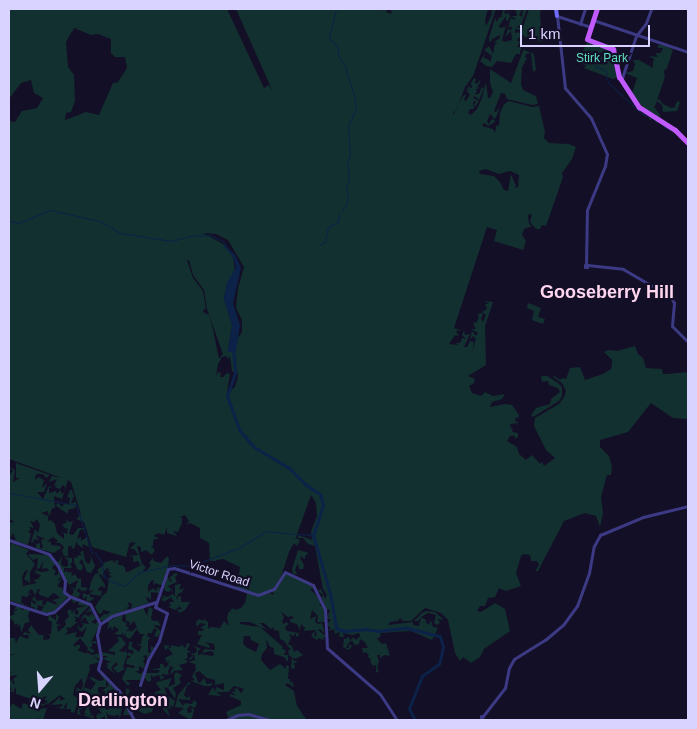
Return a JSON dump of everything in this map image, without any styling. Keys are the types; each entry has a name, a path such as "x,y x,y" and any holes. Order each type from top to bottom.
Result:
{"main road":[{"path":"556,9 557,16"},
{"path":"597,9 591,27 593,41 614,50 618,70 625,86 642,109 675,130 688,143"}],"street":[{"path":"580,23 585,9"},
{"path":"621,77 637,35 646,23 651,9"},
{"path":"591,27 557,16 565,88 592,118 607,154 605,166 587,210 587,265 623,269 671,297 674,303 672,326 688,342"},
{"path":"594,19 688,52"},
{"path":"483,717 505,688 509,668 514,659 537,646 563,625 577,606 589,573 594,546 600,535 643,517 688,506"},
{"path":"9,540 49,554 58,566 65,581 64,592 70,597 90,604 100,624 97,636 102,658 98,669 119,691 134,720"},
{"name":"Victor Road","path":"155,602 167,570 174,568 258,595 274,589 284,572 313,585 325,610 327,648 380,694 397,720"},
{"path":"9,602 47,614 54,612 70,597"},
{"path":"100,624 112,616 155,602 156,609 167,613 159,641 148,660 140,685"},
{"path":"226,720 238,715 248,714 271,720"}],"green space":[{"path":"9,9 227,9 264,88 269,85 273,92 236,9 376,9 378,11 379,9 391,9 386,12 391,14 392,9 488,9 485,20 486,26 492,14 491,11 496,9 473,76 465,87 458,105 463,96 466,94 464,100 466,101 470,95 466,90 470,89 467,89 470,84 469,87 472,88 471,83 474,78 477,84 480,80 477,87 480,88 476,89 477,92 474,94 479,94 482,87 484,88 479,100 475,96 473,98 479,101 475,107 476,101 473,102 474,109 470,109 468,113 471,115 477,109 482,98 486,82 488,98 490,98 493,92 490,83 490,69 511,83 524,50 534,54 536,70 533,72 531,53 526,54 525,57 527,58 522,67 521,84 523,90 536,96 538,104 532,105 507,99 505,94 501,93 494,111 496,112 500,106 497,115 495,119 490,114 487,122 489,124 494,119 495,122 488,126 484,123 482,126 493,129 495,133 496,126 499,125 500,113 504,104 509,101 532,107 539,106 545,132 544,138 549,143 569,144 576,147 572,159 562,173 563,177 546,226 542,225 540,229 536,229 530,222 532,214 528,215 529,224 532,226 524,229 522,235 526,241 523,250 494,241 497,230 487,227 454,328 461,330 456,331 459,336 455,335 449,344 458,345 456,343 460,343 462,338 466,339 462,335 464,330 465,335 470,334 464,347 467,347 470,341 474,342 472,353 476,339 473,336 470,340 472,331 476,336 478,333 471,329 476,329 473,323 477,322 479,316 477,314 483,313 481,319 483,322 486,315 482,312 487,309 485,304 489,304 485,301 493,302 485,326 486,365 468,376 475,379 474,383 469,386 472,393 481,396 485,392 493,396 505,394 502,399 492,402 490,407 505,404 512,405 519,415 515,421 518,422 518,425 517,423 510,424 513,429 512,432 518,433 518,437 515,439 515,436 510,436 507,441 517,447 519,454 526,460 532,455 540,464 542,462 544,466 555,458 546,450 534,426 535,418 559,404 566,391 562,383 553,377 560,380 566,379 570,368 580,367 585,380 603,374 611,369 612,365 612,360 604,352 608,350 617,351 635,346 638,354 643,358 646,368 662,369 663,374 688,372 688,419 673,418 651,403 628,432 600,440 600,447 609,456 612,466 611,475 607,475 601,497 603,513 600,527 596,516 585,513 564,521 538,571 535,571 539,565 537,561 531,561 530,555 524,554 521,556 516,573 521,586 506,591 499,588 495,597 488,598 485,606 480,606 477,611 481,612 495,603 505,609 510,631 484,649 480,657 471,663 463,657 460,661 455,653 448,620 441,613 425,608 411,621 403,621 400,618 398,621 390,622 388,625 413,622 413,625 419,626 421,617 426,620 426,623 431,625 429,623 431,621 433,627 438,628 432,640 411,631 380,633 381,636 377,639 382,644 386,643 390,656 385,655 380,658 380,655 377,655 379,661 377,668 379,671 376,673 376,665 373,666 366,652 363,653 362,648 368,648 365,642 360,639 359,644 355,645 352,641 349,642 346,648 349,648 349,644 352,646 349,650 343,647 344,639 349,637 350,641 353,637 356,640 360,636 359,633 353,635 343,633 344,637 339,637 340,632 335,634 334,629 328,631 331,627 327,624 331,620 327,618 327,616 330,617 327,614 330,613 329,609 326,610 321,595 322,597 323,595 318,591 321,589 325,599 327,595 323,589 315,546 308,544 303,538 298,538 298,535 312,540 311,532 317,516 316,503 311,495 295,540 296,538 300,540 297,546 294,543 289,552 276,587 259,595 236,587 241,583 238,580 240,567 223,559 210,561 209,543 200,538 200,528 190,523 186,525 189,521 185,515 180,517 182,518 182,523 178,532 173,531 177,536 167,533 167,527 164,535 158,533 154,536 159,538 153,540 153,546 151,546 155,550 152,555 146,550 141,552 141,547 137,546 142,564 140,565 138,561 133,562 133,557 128,556 138,555 135,550 130,548 136,543 130,542 126,557 92,547 84,522 76,519 81,514 71,482 68,480 62,499 54,496 55,508 52,508 49,517 48,511 41,513 48,516 48,521 51,520 55,524 57,533 64,539 64,534 61,532 67,534 68,528 66,529 62,525 67,522 66,519 69,522 73,521 69,534 73,535 78,528 84,528 85,533 83,529 80,530 77,539 81,537 81,541 87,537 89,547 83,544 82,546 85,548 81,547 77,544 77,540 74,549 71,547 73,545 68,547 68,556 64,556 62,551 64,547 60,543 56,543 58,541 53,537 47,541 51,542 51,545 60,546 61,550 59,549 54,553 36,548 36,544 40,543 40,548 43,548 41,540 45,539 36,535 39,541 36,539 33,540 34,543 31,542 35,529 38,533 40,525 37,519 34,522 30,521 34,528 29,527 31,530 28,531 31,534 28,545 12,540 16,540 13,533 9,540 9,523 14,522 10,519 9,521 9,476 13,471 9,467 15,470 13,482 20,478 16,478 16,463 50,475 46,478 43,474 36,474 35,480 39,477 44,480 42,488 47,483 44,492 37,492 43,499 49,486 52,487 49,488 49,493 56,491 57,494 60,490 62,494 65,487 63,485 60,489 54,487 57,487 54,485 57,479 49,482 52,476 62,478 9,459 9,121 15,122 22,111 37,108 43,98 34,93 31,80 21,83 9,99","holes":["74,28 91,35 98,34 111,39 111,53 115,57 125,57 127,68 118,82 113,83 99,115 86,112 65,120 66,113 71,112 75,101 74,75 68,67 66,42","486,169 499,174 510,171 519,175 518,187 514,188 516,186 511,174 508,191 504,190 494,176 480,174 479,171","203,233 216,234 228,240 244,267 238,288 236,308 242,320 242,332 238,338 235,352 228,351 232,325 224,299 227,283 235,271 233,257 225,245","187,260 189,260 193,275 204,290 207,309 223,354 219,359 209,315 203,312 206,309 203,291 193,278","226,356 229,359 230,356 232,371 236,374 238,373 235,387 227,393 230,374 227,373 220,377 221,373 218,372 216,376 218,364 222,357"]},
{"path":"503,9 506,9 504,13 508,14 507,9 510,16 508,21 506,16 499,26 500,28 505,27 507,22 502,40 504,42 512,40 511,31 505,37 508,29 512,30 511,26 508,28 511,18 515,20 511,16 517,16 515,9 522,9 519,15 522,17 523,9 527,9 521,25 516,27 521,28 520,30 515,29 515,33 519,32 523,39 519,37 517,41 520,42 517,47 521,47 520,54 516,54 511,63 497,61 492,67 486,66 480,61 485,54 484,58 490,62 492,56 484,50 489,46 493,54 495,44 498,44 494,42 500,38 500,35 492,39 491,42 489,38 495,18 497,22 499,17 501,18"},
{"path":"529,9 541,9 547,11 541,10 540,13 542,42 525,37 521,33"},
{"name":"Stirk Park","path":"587,41 610,47 616,60 622,62 619,68 623,76 613,79 584,68 586,65 581,64 580,60"},
{"path":"658,45 665,45 673,50 667,68 663,72 665,74 664,80 657,100 659,99 663,104 671,108 676,107 675,105 678,101 680,102 677,111 663,112 662,105 657,101 654,108 658,108 655,109 659,113 661,120 657,123 653,119 649,120 649,115 632,93 637,78 625,73 633,71 635,64 633,60 639,60 653,68 653,61 655,60 649,56 658,57 655,53 661,53 663,48 658,48"},
{"path":"528,303 541,308 538,317 545,319 543,324 532,320 534,311 527,308"},
{"path":"541,376 547,376 558,383 562,387 562,396 559,401 533,417 531,415 536,408 550,404 551,399 560,392 558,388 549,385 548,381 542,382"},
{"path":"70,490 72,490 74,496 71,503 74,503 75,500 77,506 68,510 68,514 55,505 58,504 56,500 62,507 64,504 69,504 70,498 67,497"},
{"path":"11,543 29,550 26,554 35,564 30,572 30,583 24,579 28,570 25,571 22,577 23,586 37,583 33,580 38,579 41,575 35,573 36,570 41,572 49,571 47,568 42,569 43,560 40,568 37,569 38,558 33,560 28,555 48,555 55,564 52,568 56,571 54,575 58,575 58,570 61,577 57,581 62,579 57,586 62,588 67,598 54,611 45,613 40,612 44,607 38,605 37,611 34,607 31,607 31,601 36,605 36,602 32,600 34,596 37,601 43,600 42,605 45,605 47,601 57,605 52,600 60,598 53,593 48,598 40,595 38,592 41,590 38,589 35,595 32,589 28,592 32,596 28,594 28,597 22,596 21,602 27,606 9,600 9,552"},
{"path":"83,550 85,561 89,564 91,560 90,554 95,566 91,573 87,572 82,559 79,562 83,566 82,570 78,570 74,562 74,557 82,556 80,553"},
{"path":"298,550 309,553 305,556 305,559 302,558 303,555 300,558 304,565 303,569 299,569 298,563 295,570 297,574 293,574 292,569"},
{"path":"62,555 61,565 65,567 68,566 68,560 64,557 72,558 72,563 70,563 72,568 64,568 64,572 67,571 69,573 71,571 72,576 75,574 78,579 81,578 81,587 88,588 84,592 84,590 82,591 78,588 79,597 72,595 74,590 69,586 75,589 78,580 69,585 67,581 64,590 65,579 55,561 59,562"},
{"path":"167,556 169,558 167,575 170,582 172,580 169,578 175,573 178,574 175,577 177,582 168,586 174,592 170,590 169,592 165,591 164,586 166,583 160,585 155,583 153,585 154,580 151,581 148,586 148,592 153,588 156,591 158,587 160,588 159,593 151,592 151,600 148,597 146,598 148,602 151,602 131,609 132,604 128,602 129,607 126,608 129,609 102,621 99,619 104,614 109,615 107,614 111,612 103,610 99,614 95,607 107,592 109,578 112,576 108,575 111,573 107,571 110,570 107,568 103,572 103,579 101,574 99,575 105,585 105,588 101,586 98,589 98,592 99,590 102,591 101,596 90,594 90,597 95,598 89,602 86,600 87,596 83,599 83,593 88,595 94,590 89,591 91,582 95,574 99,573 97,570 104,565 103,563 112,560 115,563 116,560 119,561 117,564 124,566 126,572 143,564 146,568 143,570 145,572 151,565 149,563 153,558 154,561 161,563"},
{"path":"286,572 312,584 314,589 310,589 323,604 319,604 324,608 325,622 317,622 318,616 312,610 310,619 316,616 315,622 318,624 322,623 324,630 325,623 324,633 320,629 318,630 324,635 326,634 326,637 321,638 324,638 323,640 319,638 317,640 311,636 314,631 315,637 317,635 315,630 304,631 305,628 301,624 300,630 297,624 290,622 290,619 294,618 292,616 288,617 281,612 284,617 282,622 289,624 285,627 287,631 299,633 298,637 296,633 293,636 289,634 291,638 288,644 292,646 294,652 297,650 303,655 295,659 293,657 293,660 298,662 294,663 295,668 291,669 292,657 289,656 288,650 291,650 280,639 279,631 274,630 273,627 271,629 264,623 260,623 267,630 250,622 240,622 240,624 260,627 283,647 282,649 286,650 284,655 288,655 288,662 284,657 274,654 274,648 270,647 266,639 267,648 262,654 261,660 270,670 280,664 286,669 286,665 289,666 288,679 290,679 290,683 292,681 294,687 287,683 285,685 294,691 297,706 306,719 274,720 247,713 235,716 248,714 269,720 227,720 232,717 228,717 226,712 241,705 241,701 229,696 231,694 236,696 231,691 236,692 234,689 237,688 241,693 244,689 234,686 228,692 216,692 222,696 208,695 213,687 215,692 216,687 224,690 224,683 215,685 215,680 207,678 199,671 195,673 198,682 200,683 204,678 207,684 213,683 211,686 204,686 191,681 195,680 192,677 196,669 195,664 188,662 195,660 194,654 191,660 189,659 193,655 190,654 196,653 197,649 192,645 201,649 198,651 198,656 200,654 213,656 214,653 211,651 202,653 204,649 215,650 214,644 205,642 210,646 209,648 197,644 202,635 198,635 198,631 203,631 204,629 200,628 206,624 200,623 197,627 196,622 199,619 203,621 204,619 208,622 208,629 211,627 220,628 224,621 229,626 227,618 229,611 231,613 230,610 234,608 235,610 241,608 245,603 247,593 256,596 270,593 273,595 274,593 271,592 281,582 282,574","holes":["244,636 250,636 251,640 259,644 256,652 246,647 243,643"]},
{"path":"181,584 179,590 184,588 182,592 184,592 179,593 176,598 178,600 177,597 181,596 181,602 190,602 185,610 180,613 177,610 182,609 179,606 176,610 168,607 171,606 169,602 174,602 171,597 164,602 161,598 165,598 160,595 168,597 172,594 175,596 175,585"},
{"path":"70,598 88,603 89,606 79,616 80,618 73,616 76,618 75,622 78,622 70,628 66,627 68,632 64,635 77,632 75,637 83,637 87,626 82,632 78,629 78,624 80,629 84,625 81,623 89,624 85,617 80,622 84,614 90,617 89,615 92,615 90,611 85,613 90,608 94,617 97,618 91,622 96,624 97,621 100,625 91,642 96,641 97,644 92,643 92,647 89,647 95,651 92,653 87,650 88,648 80,638 73,645 76,647 76,645 80,645 80,648 77,650 87,654 86,652 92,655 100,653 101,660 93,656 100,662 89,665 90,669 81,695 76,692 77,687 81,690 83,685 82,678 75,686 73,695 79,699 74,713 71,712 71,709 63,709 56,707 61,707 63,704 51,705 60,697 60,701 65,699 60,695 48,704 43,703 48,702 44,699 47,697 44,696 41,702 16,694 16,688 14,692 9,691 12,689 9,686 10,681 12,680 13,684 15,684 13,679 18,675 9,676 11,672 9,671 9,656 18,653 9,655 9,638 15,638 16,643 20,636 28,639 29,635 23,635 24,632 31,634 28,630 31,625 39,635 44,635 43,640 50,639 50,635 46,635 51,634 52,622 48,620 49,615 51,614 50,616 56,620 56,614 59,617 56,624 62,625 57,626 58,632 66,625 65,620 69,617 67,611 71,609 72,614 74,609 77,615 79,613 76,608 87,606 78,605 79,601 73,603 72,599 68,600"},
{"path":"17,605 23,610 26,607 30,610 28,616 30,622 25,623 21,633 20,624 17,628 18,623 15,625 12,619 9,620 10,616 15,614 13,612 19,609 14,610"},
{"path":"143,607 147,616 149,607 153,609 151,618 153,621 158,621 161,626 153,625 161,631 158,637 154,636 157,630 154,628 152,633 148,633 147,636 155,640 150,638 148,641 148,653 151,652 151,646 154,648 147,659 147,655 143,656 145,664 143,667 146,665 144,669 139,666 139,671 135,671 140,674 144,671 141,680 126,680 129,683 131,682 128,686 122,679 127,667 134,668 135,666 126,664 127,659 131,657 127,655 123,667 125,669 118,673 113,668 118,665 116,662 111,668 115,674 104,665 108,667 107,663 111,662 103,659 108,656 102,656 102,652 115,655 115,652 108,651 119,641 117,637 121,637 126,644 119,651 125,652 126,649 127,654 130,652 132,655 134,651 128,649 129,642 133,642 131,646 139,652 142,646 136,645 141,644 142,637 145,634 140,634 137,629 130,639 126,637 125,633 123,637 123,632 121,635 114,634 119,630 114,626 112,631 111,626 107,630 109,623 106,622 123,614 122,621 127,623 126,626 129,628 126,632 130,630 131,632 137,627 134,621 129,626 130,622 126,621 125,613"},
{"path":"426,611 435,612 443,619 437,618 440,623 437,625 434,623 436,615 428,613 418,621 414,621"},
{"path":"184,643 182,645 185,648 187,643 190,644 187,650 191,652 187,653 188,658 183,660 187,660 187,663 179,665 183,670 174,671 171,675 171,670 174,668 168,665 169,660 167,663 165,658 173,654 168,648 171,648 171,645 179,647"},
{"path":"160,664 163,664 165,668 168,665 170,667 169,675 162,674 161,676 165,677 161,680 159,675 153,677 151,675 151,681 148,682 145,678 142,683 146,673 158,673 160,670 150,670 160,668"},
{"path":"176,672 182,675 179,679 181,683 173,688 176,694 175,699 168,688 164,687 167,695 164,696 164,700 160,701 160,696 157,697 158,702 162,703 165,700 167,705 169,703 168,696 175,701 173,707 171,705 170,709 167,709 170,717 149,694 152,693 155,696 155,692 161,690 157,682 172,678 168,687 175,684 174,675"},
{"path":"102,674 118,692 113,689 109,691 110,697 105,697 105,691 102,691 109,685 106,680 106,687 99,687 98,689 98,693 102,694 98,698 102,699 101,701 94,701 92,703 95,706 90,705 91,714 89,716 93,715 94,719 83,715 87,714 84,713 87,707 79,710 81,715 77,714 79,704 89,705 88,702 94,694 90,696 85,694 84,701 82,700 84,687 91,690 96,683 89,678 92,677 99,681 104,680 102,676 100,677"},
{"path":"189,682 191,683 187,686 184,695 187,698 190,696 190,700 178,699 183,706 185,703 192,704 194,700 197,703 195,708 189,705 189,708 187,708 188,713 192,712 191,708 194,711 192,718 189,719 178,713 184,708 175,707 178,695"},
{"path":"126,688 130,690 127,697 129,704 121,691 126,696"},
{"path":"145,689 143,694 154,705 152,712 145,714 136,710 131,715 123,715 126,706 129,704 134,707 133,700 136,699 135,703 138,703 140,694"},
{"path":"109,698 113,699 118,706 121,703 119,702 123,702 120,718 118,714 115,716 109,715 106,712 108,720 105,720 105,716 98,720 96,716 99,713 102,714 96,705 100,706 102,704 103,708 104,706 107,710 109,709 110,706 104,703"},
{"path":"29,700 47,705 37,706 40,710 47,708 43,720 37,718 36,720 13,720 9,717 12,703 21,709 23,703 29,705"}],"water":[{"path":"225,245 235,255 241,268 233,303 240,325 236,352 228,352 232,325 224,299 227,283 236,267 233,257"}],"waterway":[{"path":"336,9 329,38 338,48 338,55 345,66 355,98 356,108 348,126 350,153 347,165 349,176 346,190 348,195 346,205 342,211"},
{"path":"595,66 606,71 607,75"},
{"path":"606,77 609,84"},
{"path":"610,84 642,114"},
{"path":"643,114 647,116"},
{"path":"663,126 670,130"},
{"path":"9,221 19,223 50,210 100,221 120,233 171,241 191,236 210,235 223,241 225,245"},
{"path":"320,245 325,242 328,227 338,222 339,214"},
{"path":"233,348 235,373 227,396 240,431 254,447 289,468 305,484 320,494 323,505 313,535 330,593 336,628 344,631 365,629 377,631 407,628 440,636 443,647 439,664 422,676 409,709 415,720"},
{"path":"9,493 76,505 92,553"},
{"path":"95,552 101,561 104,576 110,581 125,586 140,572 173,565 190,566 239,548 266,531 294,534"},
{"path":"296,534 313,535"}],"district":[{"name":"Gooseberry Hill","path":"607,292"},
{"name":"Darlington","path":"123,700"}]}
